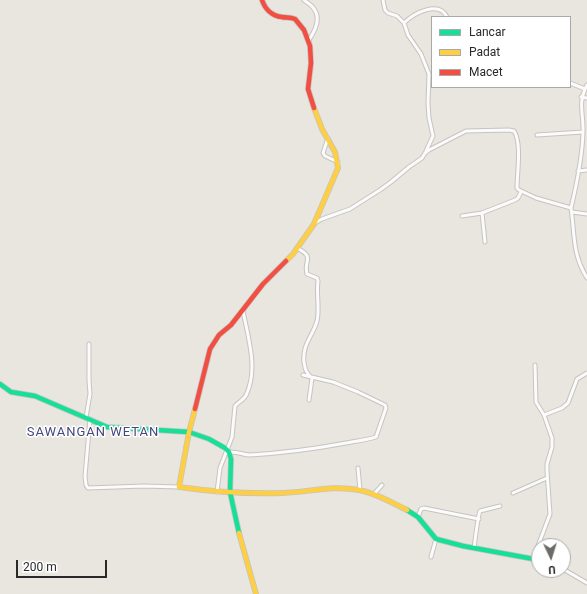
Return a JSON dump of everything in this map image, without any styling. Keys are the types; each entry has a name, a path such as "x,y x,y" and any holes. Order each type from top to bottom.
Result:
{"street":[{"path":"179,487 189,432 210,349 219,335 228,328 268,279 297,248 314,224 338,168 336,154 322,129 308,90 311,63 309,40 303,28 295,19 274,15 264,6 262,0"},
{"path":"304,0 314,8 316,13 317,23 309,40"},
{"path":"314,224 325,218 350,209 392,182 422,158 433,136 428,93 430,74 421,54 408,35 404,23 397,16 388,13 385,10 383,0"},
{"path":"404,23 413,14 434,6 440,8 447,16"},
{"path":"571,83 585,89"},
{"path":"587,84 581,97 583,132 571,208 573,234 578,260 580,267 587,278"},
{"path":"581,97 587,98"},
{"path":"425,153 466,131 514,131 518,142 518,190 571,208"},
{"path":"537,135 583,132"},
{"path":"328,138 323,153 325,156 338,162"},
{"path":"578,171 587,170"},
{"path":"462,216 482,213 515,200 521,192"},
{"path":"572,212 587,214"},
{"path":"482,213 485,242"},
{"path":"297,248 308,255 307,274 317,278 318,281 318,320 306,343 304,356 305,369 307,374 312,378"},
{"path":"216,492 220,468 228,451 232,437 235,406 245,398 248,393 252,371 251,349 243,311"},
{"path":"88,344 90,394 84,476 88,488 144,486 179,487 216,492 284,493 329,488 360,490 374,494 409,511 418,517 436,539 474,548 531,558"},
{"path":"535,365 536,402 544,415 552,438 552,447 547,464 550,514 541,538"},
{"path":"544,415 562,408 568,403 577,379 587,373"},
{"path":"0,384 11,392 35,396 52,402 107,427 189,432 216,442 228,451 242,454 250,455 324,447 376,437 386,408 385,405 333,382 303,376"},
{"path":"309,400 312,378"},
{"path":"228,451 231,464 230,492 236,522 256,594"},
{"path":"358,468 360,490"},
{"path":"513,493 547,478"},
{"path":"374,494 382,485"},
{"path":"474,548 479,519 478,513 480,511 500,506"},
{"path":"418,517 421,509 424,508 479,519"},
{"path":"431,557 436,539"},
{"path":"571,574 587,583"}],"traffic: fast":[{"path":"0,384 11,392 35,396 107,427 189,432 209,439 225,448 229,452 231,459 230,492 239,533"},
{"path":"407,510 418,517 436,539 463,546 531,559"}],"traffic: slow":[{"path":"286,261 293,254 314,224 338,168 335,152 322,129 314,108"},
{"path":"195,409 189,432 179,487 257,493 283,493 340,488 372,493 407,510"},
{"path":"239,533 256,594"}],"traffic: jam":[{"path":"262,0 272,14 295,19 304,30 310,46 311,63 308,89 314,108"},
{"path":"195,409 210,349 219,335 231,325 263,284 286,261"}],"district":[{"name":"SAWANGAN WETAN","path":"93,433"}]}
